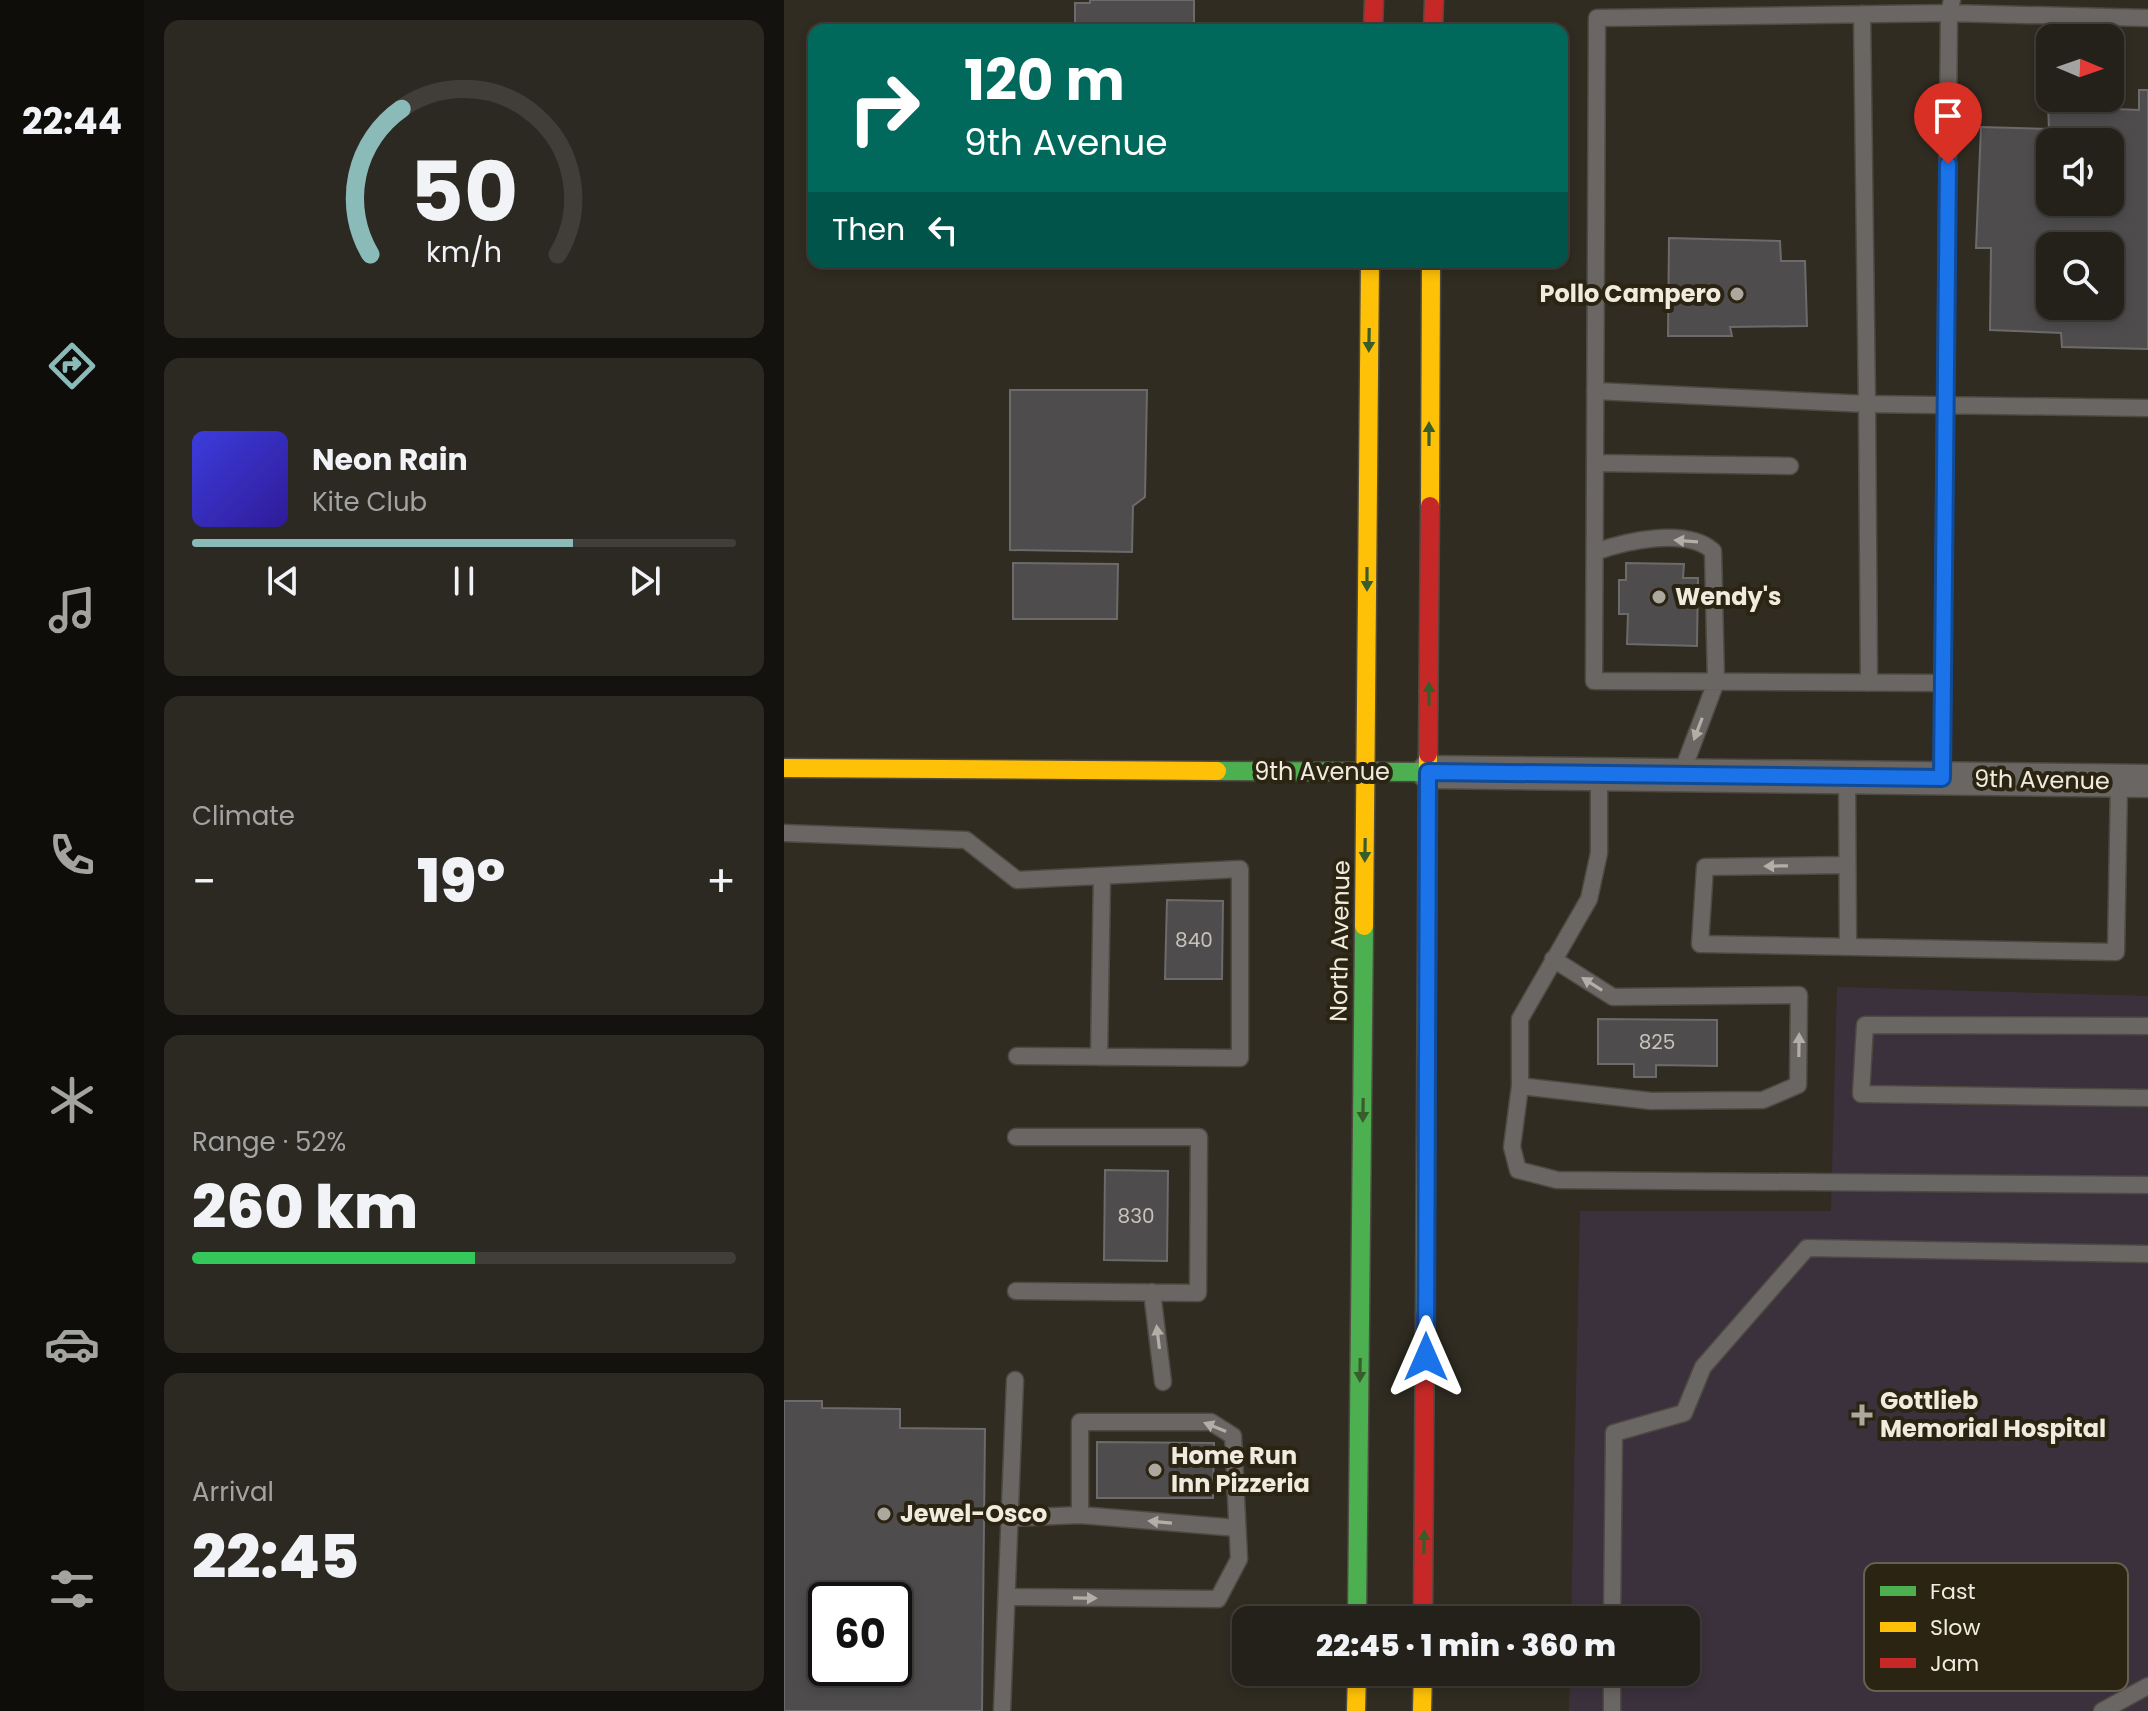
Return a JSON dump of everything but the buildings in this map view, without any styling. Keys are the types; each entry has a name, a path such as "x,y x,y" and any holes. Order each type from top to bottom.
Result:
{"main road":[{"path":"1373,24 1374,0"},
{"path":"1433,24 1434,0"},
{"name":"North Avenue","path":"1357,1606 1370,268"},
{"path":"1423,1606 1431,268"},
{"name":"9th Avenue","path":"784,768 1428,772"},
{"path":"1356,1711 1357,1686"},
{"path":"1422,1711 1423,1686"}],"street":[{"name":"9th Avenue","path":"1428,772 2134,781"}],"lane":[{"path":"1942,778 1950,6"},
{"path":"1943,683 1594,681 1597,18 1862,14 1950,6 2148,18"},
{"path":"1862,14 1869,683"},
{"path":"1595,391 1867,404 2148,408"},
{"path":"1595,463 1790,466"},
{"path":"1595,552 1639,539 1703,542 1713,551 1716,682 1681,775"},
{"path":"1599,774 1599,853 1589,899 1520,1019 1520,1086 1512,1147 1518,1170 1557,1180 2148,1185"},
{"path":"1847,777 1848,947"},
{"path":"1847,865 1705,867 1700,944 2116,952 2134,781"},
{"path":"784,833 966,840 1017,880 1240,869 1240,1058 1017,1056"},
{"path":"1099,1057 1102,876"},
{"path":"1520,1086 1651,1101 1763,1100 1798,1085 1799,995 1613,997 1553,959"},
{"path":"2148,1026 1865,1025 1861,1094 2148,1098"},
{"path":"1016,1137 1199,1137 1198,1293 1016,1291"},
{"path":"1612,1606 1614,1433 1684,1413 1703,1367 1807,1248 2148,1254"},
{"path":"1152,1292 1163,1382"},
{"path":"1002,1711 1015,1380"},
{"path":"1007,1597 1218,1599 1239,1559 1233,1436 1211,1422 1080,1422 1080,1515"},
{"path":"1010,1518 1080,1515 1237,1528"},
{"path":"1612,1686 1612,1711"},
{"path":"2102,1711 2148,1686"}],"shaded area":[{"name":"Gottlieb Memorial Hospital","path":"1837,987 2148,996 2148,1711 1569,1711 1570,1686 1700,1686 1700,1606 1571,1606 1580,1211 1831,1211"}],"traffic: fast":[{"path":"1217,771 1428,772"},
{"path":"1357,1606 1364,926"}],"traffic: slow":[{"path":"1364,926 1370,268"},
{"path":"1430,506 1431,268"},
{"path":"1425,1314 1428,754"},
{"path":"784,768 1217,771"},
{"path":"1356,1711 1357,1686"},
{"path":"1422,1711 1423,1686"}],"traffic: jam":[{"path":"1373,24 1374,0"},
{"path":"1433,24 1434,0"},
{"path":"1428,754 1430,506"},
{"path":"1423,1606 1425,1314"}],"place":[{"name":"Pollo Campero","path":"1737,294"},
{"name":"Wendy's","path":"1659,597"},
{"name":"Gottlieb Memorial Hospital","path":"1862,1415"},
{"name":"Home Run Inn Pizzeria","path":"1155,1470"},
{"name":"Jewel-Osco","path":"884,1514"}],"route":[{"path":"1426,1357 1428,772 1942,778 1948,164"}]}
